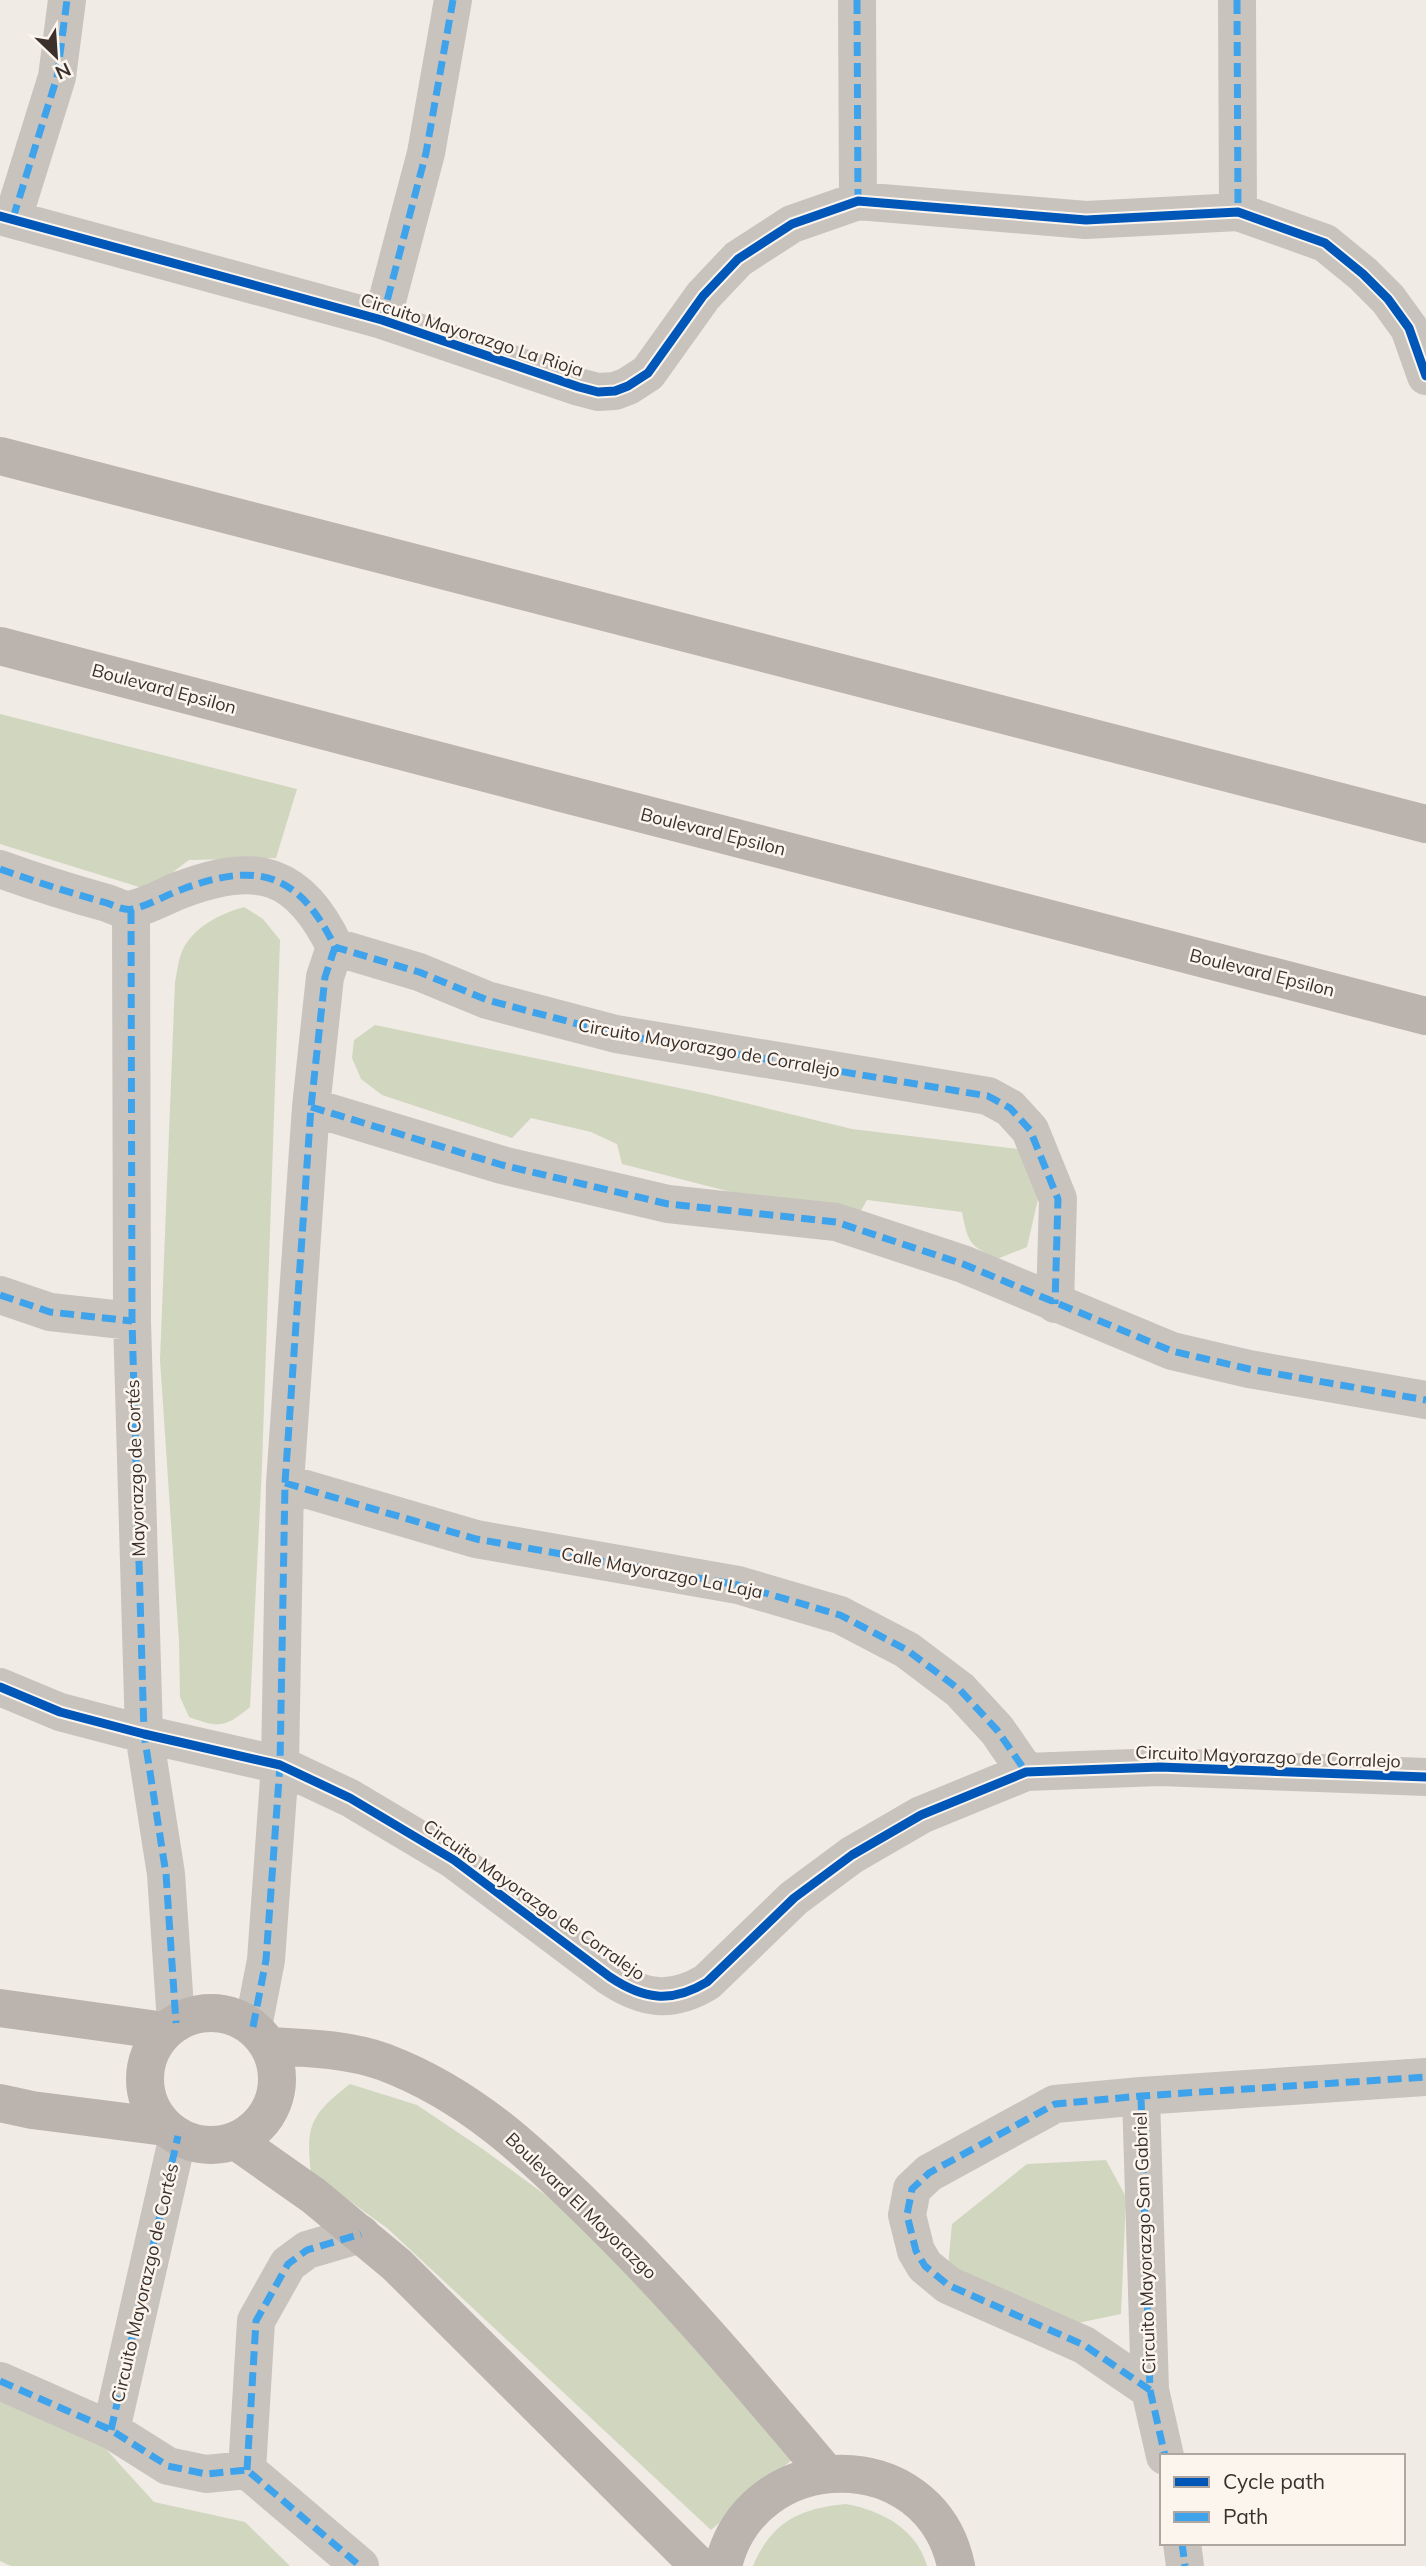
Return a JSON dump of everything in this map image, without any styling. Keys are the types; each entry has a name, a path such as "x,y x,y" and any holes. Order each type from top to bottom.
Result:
{"street":[{"path":"6,217 57,77 67,0"},
{"path":"382,320 426,153 453,0"},
{"path":"857,0 858,201"},
{"path":"1237,0 1238,212"},
{"name":"Circuito Mayorazgo La Rioja","path":"6,217 382,320 598,392 628,387 648,373 703,296 738,259 792,224 858,201 1086,220 1238,212 1325,243 1363,274 1388,299 1409,328 1426,376"},
{"path":"0,456 1426,824"},
{"name":"Boulevard Epsilon","path":"0,646 1426,1016"},
{"path":"0,869 57,890 131,910 218,877 246,874 277,880 299,895 321,919 335,947 325,977 311,1107 285,1483 280,1765 261,2036"},
{"name":"Mayorazgo de Cortés","path":"131,910 132,1321 144,1734 166,1874 170,2027"},
{"name":"Circuito Mayorazgo de Corralejo","path":"335,947 419,972 487,1000 616,1034 988,1096 1010,1108 1030,1130 1058,1199 1055,1304"},
{"path":"311,1107 502,1166 668,1204 836,1222 963,1264 1172,1351 1250,1370 1426,1400"},
{"path":"0,1295 50,1312 132,1321"},
{"name":"Calle Mayorazgo La Laja","path":"285,1483 476,1538 738,1584 841,1615 907,1650 960,1690 996,1730 1026,1772"},
{"name":"Circuito Mayorazgo de Corralejo","path":"0,1687 61,1712 280,1765 350,1798 454,1860 610,1977 630,1990 649,1996 670,1996 696,1989 707,1982 794,1898 852,1855 921,1815 1026,1772 1160,1767 1426,1777"},
{"path":"0,2008 170,2027"},
{"path":"229,2014 261,2036 277,2067 277,2090 270,2111 255,2129 236,2141 206,2145 192,2143 172,2132 154,2113 147,2096 147,2061 154,2045 170,2027 189,2016 229,2014"},
{"name":"Boulevard El Mayorazgo","path":"261,2036 381,2061 447,2092 494,2122 542,2164 641,2261 722,2350 826,2473"},
{"name":"Circuito Mayorazgo San Gabriel","path":"1150,2390 1084,2345 948,2285 932,2274 916,2251 907,2215 912,2189 929,2173 1055,2104 1426,2077"},
{"name":"Circuito Mayorazgo San Gabriel","path":"1141,2096 1150,2390 1165,2454"},
{"path":"0,2103 172,2132"},
{"name":"Circuito Mayorazgo de Cortés","path":"111,2430 172,2132"},
{"path":"236,2141 314,2196 397,2265 699,2566"},
{"path":"360,2566 247,2470 256,2321 288,2264 307,2250 361,2234"},
{"name":"Circuito Mayorazgo de Cortés","path":"0,2381 111,2430 168,2466 206,2474 247,2470"},
{"path":"723,2566 728,2545 752,2510 786,2485 826,2473 865,2475 901,2489 932,2514 952,2548 956,2566"},
{"path":"1182,2545 1185,2566"}],"green space":[{"path":"0,714 297,789 276,858 189,860 149,890 0,844"},
{"path":"244,907 263,919 280,940 262,1466 250,1707 228,1722 215,1724 189,1717 180,1697 179,1642 160,1360 175,982 181,954 192,937 207,923"},
{"path":"375,1025 708,1094 852,1129 1019,1149 1038,1199 1027,1247 997,1259 971,1242 962,1212 867,1200 858,1216 770,1202 622,1164 617,1144 591,1132 531,1118 512,1138 382,1095 361,1079 352,1058 354,1040"},
{"path":"350,2084 417,2105 555,2202 635,2279 795,2457 711,2530 387,2228 311,2173 309,2143 314,2121 319,2112"},
{"path":"1106,2160 1126,2197 1121,2314 1068,2325 948,2266 952,2224 1027,2164"},
{"path":"0,2389 94,2436 154,2502 245,2522 290,2566 11,2566 0,2561"},
{"path":"846,2504 872,2511 896,2523 915,2541 927,2566 753,2566 769,2538 789,2520 815,2509"}],"marked path":[{"path":"13,218 57,77 67,0"},
{"path":"382,320 426,153 453,0"},
{"path":"857,0 858,201"},
{"path":"1237,0 1238,212"},
{"path":"0,869 127,909 210,880 233,876 255,876 274,880 291,889 307,903 335,947 419,972 487,1000 616,1034 988,1096 1010,1108 1030,1130 1058,1199 1055,1304"},
{"path":"131,910 132,1321 144,1734 166,1874 176,2023"},
{"path":"253,2027 266,1960 280,1765 285,1483 311,1107 325,977 335,947"},
{"path":"311,1107 502,1165 668,1204 836,1222 963,1264 1172,1351 1249,1369 1426,1400"},
{"path":"0,1295 50,1312 132,1321"},
{"path":"285,1483 476,1539 738,1585 840,1615 907,1650 960,1690 997,1730 1026,1772"},
{"path":"1150,2390 1084,2345 948,2285 925,2266 916,2251 907,2215 912,2189 929,2173 1055,2104 1426,2077"},
{"path":"1141,2096 1150,2390 1165,2454"},
{"path":"111,2430 178,2136"},
{"path":"247,2470 256,2321 288,2264 307,2250 361,2234"},
{"path":"0,2381 111,2430 168,2466 206,2474 247,2470 360,2566"},
{"path":"1182,2545 1185,2566"}],"cycle path":[{"path":"0,216 382,320 598,392 615,391 648,373 703,296 738,259 792,224 858,201 1086,220 1238,212 1325,243 1363,274 1388,299 1409,328 1426,376"},
{"path":"0,1687 60,1712 280,1765 350,1798 454,1860 610,1977 634,1990 657,1996 681,1994 707,1982 794,1898 852,1855 921,1815 1026,1772 1160,1767 1426,1777"}]}
